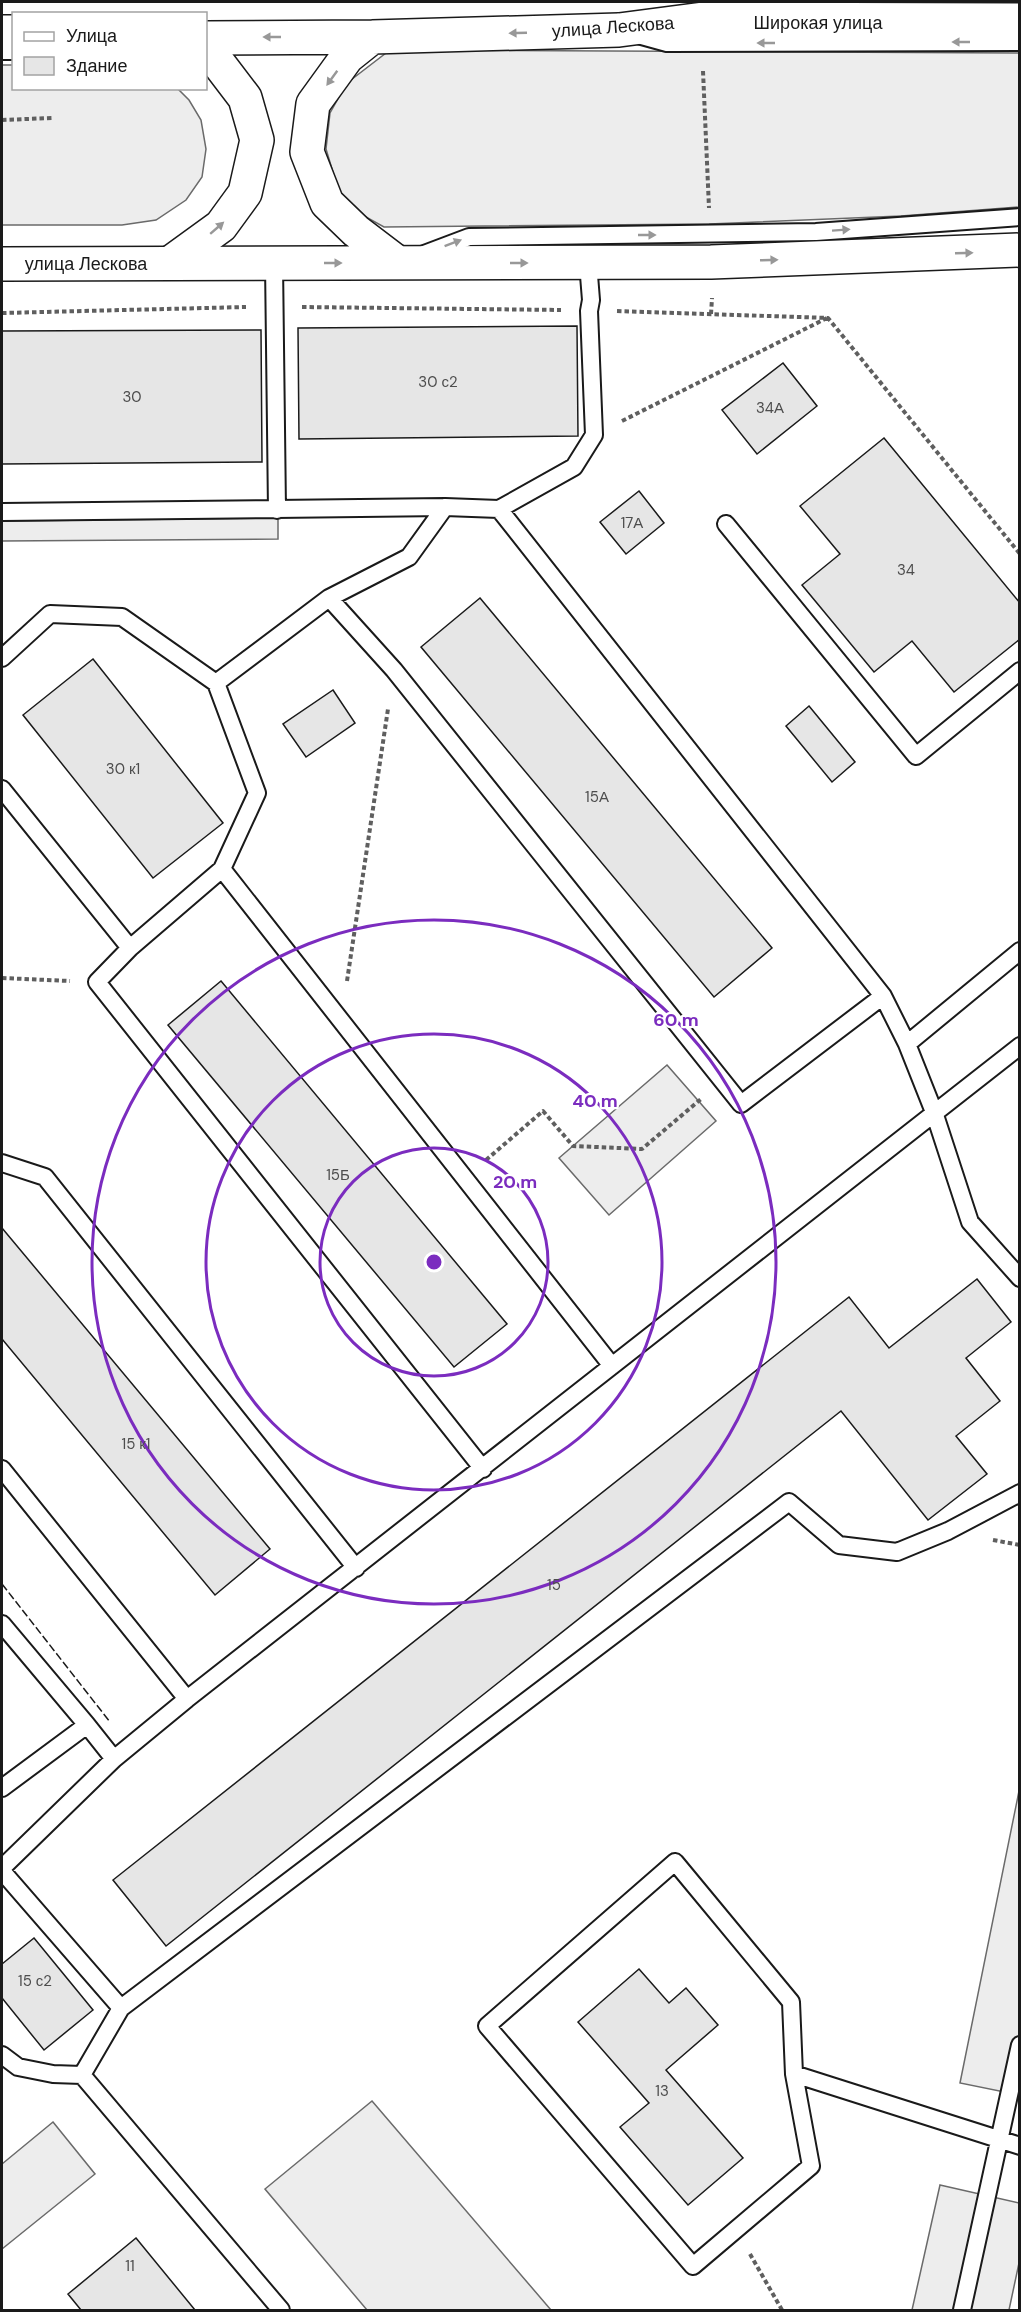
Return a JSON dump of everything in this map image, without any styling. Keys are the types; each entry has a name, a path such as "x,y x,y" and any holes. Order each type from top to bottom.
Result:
{"main road":[{"name":"улица Лескова","path":"207,38 372,37 619,30 703,19 737,10 1020,20"},
{"path":"372,37 347,57 313,104 307,152 327,203 356,231 398,264"},
{"name":"улица Лескова","path":"171,263 221,226 244,193 257,140 245,98 213,56 207,53"},
{"name":"улица Лескова","path":"2,264 723,262 1012,254"}],"lane":[{"name":"Широкая улица","path":"619,30 667,44 1020,42"},
{"name":"улица Лескова","path":"398,264 469,237 816,232 1020,217"},
{"path":"274,263 277,510"},
{"path":"2,512 445,507 499,509 574,467 594,435 588,263"},
{"path":"216,682 329,598 409,557 445,507"},
{"path":"499,509 884,996 907,1044 934,1112 970,1222 1020,1278"},
{"path":"726,524 916,756 1020,671"},
{"path":"329,598 394,670 741,1104 884,996"},
{"path":"2,658 50,614 122,617 216,682 256,793 222,869 130,948 97,982 483,1468"},
{"path":"2,789 130,948"},
{"path":"222,869 612,1366"},
{"path":"907,1044 1020,951"},
{"path":"121,2008 2,1869 114,1759 187,1699 934,1112 1020,1047"},
{"path":"2,1163 45,1177 356,1568"},
{"path":"2,1469 187,1699"},
{"path":"82,2076 121,2008 789,1502 839,1545 897,1552 948,1531 1020,1493"},
{"path":"2,1624 114,1759"},
{"path":"2,1788 87,1725"},
{"path":"675,1862 791,2002 794,2074 811,2166 736,2229 693,2266 487,2026 675,1862"},
{"path":"963,2310 1020,2045"},
{"path":"2,2055 18,2067 52,2074 82,2076 281,2310"},
{"path":"794,2074 1020,2146"}],"path":[{"path":"703,64 709,213"},
{"path":"2,120 52,118"},
{"path":"589,311 828,318 1020,554"},
{"path":"594,435 828,318"},
{"path":"341,1020 394,670"},
{"path":"2,978 97,982"},
{"path":"464,1179 543,1111 573,1146 642,1149 699,1101"},
{"path":"736,2229 782,2310"}],"shaded area":[{"path":"390,50 1019,53 1019,207 901,216 709,224 384,227 355,211 338,189 326,149 330,113 347,83"},
{"path":"2,65 12,65 12,90 179,90 189,100 201,120 206,149 202,177 186,200 156,220 122,225 2,225"},
{"path":"278,518 278,539 2,541 2,521"},
{"path":"667,1065 716,1121 609,1215 559,1158"},
{"path":"1019,1791 1019,2095 960,2083"},
{"path":"372,2101 551,2310 367,2310 265,2189"},
{"path":"53,2122 95,2174 2,2249 2,2164"},
{"path":"940,2185 1019,2203 1019,2263 1009,2310 912,2310"}],"building":[{"path":"577,326 578,436 299,439 298,328"},
{"path":"261,330 262,462 2,464 2,331"},
{"path":"783,363 817,406 757,454 722,410"},
{"path":"884,438 1020,603 1020,639 954,692 912,641 874,672 802,585 840,554 800,506"},
{"path":"639,491 664,523 626,554 600,522"},
{"path":"480,598 772,948 714,997 421,647"},
{"path":"93,659 223,823 153,878 23,715"},
{"path":"333,690 355,723 306,757 283,724"},
{"path":"809,706 855,762 832,782 786,726"},
{"path":"221,981 507,1324 454,1367 168,1025"},
{"path":"2,1228 270,1549 215,1595 2,1339"},
{"path":"977,1279 1011,1322 966,1358 1000,1401 956,1436 987,1474 928,1520 841,1411 166,1946 113,1880 849,1297 889,1348"},
{"path":"34,1938 93,2010 44,2050 2,1998 2,1964"},
{"path":"639,1969 669,2003 686,1988 718,2025 666,2070 743,2158 688,2205 620,2127 649,2103 578,2022"},
{"path":"136,2238 195,2310 81,2310 68,2294"}],"fence":[{"path":"2,1584 110,1722"}]}
